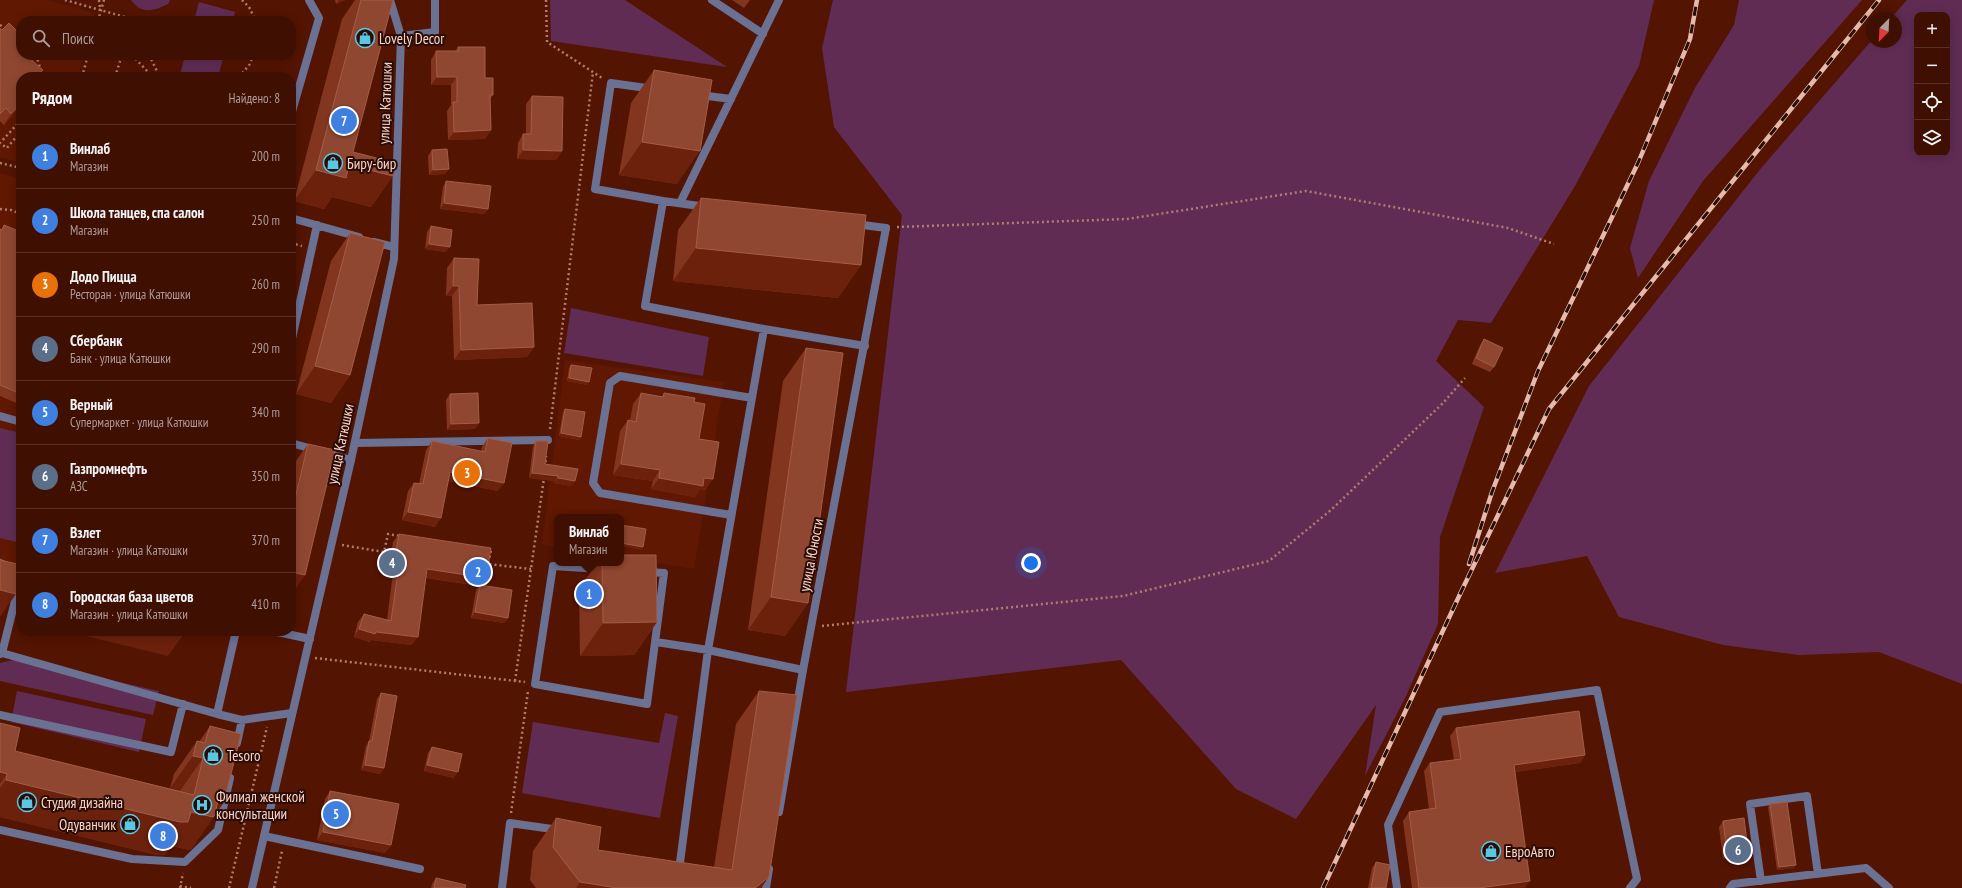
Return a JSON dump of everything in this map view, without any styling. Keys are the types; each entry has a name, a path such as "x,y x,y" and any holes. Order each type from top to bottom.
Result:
{"street":[{"path":"296,98 319,18 309,0"},
{"name":"улица Катюшки","path":"252,888 355,443 394,259 401,36 390,0"},
{"path":"401,36 435,32 435,0"},
{"path":"712,0 763,34"},
{"path":"680,203 779,0"},
{"path":"663,90 611,83 595,190 712,207"},
{"path":"694,94 731,99"},
{"path":"663,201 645,306 764,329 865,346"},
{"path":"296,219 394,247"},
{"path":"847,223 886,228"},
{"path":"296,321 317,225"},
{"name":"улица Юности","path":"778,818 803,670 886,228"},
{"path":"671,869 679,870 708,650 764,329"},
{"path":"731,515 600,493 593,483 610,383 620,376 752,398"},
{"path":"0,416 16,421"},
{"path":"355,443 548,440"},
{"path":"296,444 351,460"},
{"path":"0,563 11,568 16,572"},
{"path":"553,566 664,573 656,642 647,704 535,684 553,566"},
{"path":"9,587 16,581"},
{"path":"16,596 1,654 242,720 292,713"},
{"path":"216,714 235,636"},
{"path":"296,636 310,639"},
{"path":"656,642 708,650 803,670"},
{"path":"1397,888 1388,826 1440,712 1597,690 1637,880 1630,888"},
{"path":"0,715 171,752 182,704"},
{"path":"236,749 242,720"},
{"path":"0,830 132,859 185,862 218,830 231,771"},
{"path":"1761,881 1750,804 1807,796 1818,874"},
{"path":"502,888 510,823 569,832"},
{"path":"264,836 420,869"},
{"path":"766,888 771,857"},
{"path":"1730,888 1733,884 1866,868 1889,888"}],"path":[{"path":"65,0 120,16"},
{"path":"99,0 100,10"},
{"path":"99,16 104,0"},
{"path":"242,0 249,7 254,16"},
{"path":"546,0 548,42 611,83"},
{"path":"0,25 10,31"},
{"path":"30,60 33,68"},
{"path":"38,60 41,72"},
{"path":"83,72 87,60"},
{"path":"117,72 120,60"},
{"path":"137,60 148,72"},
{"path":"152,60 158,72"},
{"path":"243,72 251,60"},
{"path":"515,681 548,440 593,72"},
{"path":"16,125 0,143 7,148 16,137"},
{"path":"0,163 16,167"},
{"path":"886,228 1127,219 1306,191 1508,228 1554,244"},
{"path":"0,209 16,212"},
{"path":"811,627 1123,596 1269,561 1331,510 1442,404 1465,378"},
{"path":"332,543 384,552 388,534 402,536"},
{"path":"483,549 491,550 488,564 531,569"},
{"path":"306,657 529,683 510,823"},
{"path":"229,888 270,716"},
{"path":"274,888 285,840"},
{"path":"185,862 180,887 191,888"}],"shaded area":[{"path":"0,0 47,0 95,13 94,16 16,16 16,60 83,60 79,72 16,72 16,162 0,157"},
{"path":"131,0 170,0 168,4 153,10 144,10 135,5"},
{"path":"550,0 625,0 727,67 551,41"},
{"path":"833,0 1654,0 1639,66 1575,186 1491,323 1458,320 1436,361 1484,407 1440,537 1438,624 1406,696 1365,776 1376,705 1296,819 1236,789 1121,660 846,692 902,215 834,127 822,48"},
{"path":"1739,0 1862,0 1703,181 1638,278 1630,248 1649,181 1695,88 1734,25"},
{"path":"1907,0 1962,0 1962,684 1879,652 1799,655 1723,645 1619,617 1587,556 1495,573 1589,386 1762,167 1866,47 1902,48 1902,12 1896,12"},
{"path":"199,2 235,12 234,16 195,16"},
{"path":"184,60 223,60 219,72 181,72"},
{"path":"0,173 16,178 16,567 0,570"},
{"path":"571,308 709,337 703,376 564,353"},
{"path":"565,360 724,382 694,569 624,557 624,514 554,514 554,546 542,544"},
{"path":"0,428 16,432 16,542 0,538"},
{"path":"17,659 159,691 153,715 0,681 0,663"},
{"path":"17,691 146,719 139,752 11,722"},
{"path":"665,713 678,716 660,818 522,793 533,722 659,743"}],"building":[{"path":"361,0 393,0 353,152 396,163 393,176 349,165 346,178 316,170"},
{"path":"9,23 16,30 16,60 32,60 43,70 41,72 16,72 16,108 11,114 6,108 0,114 0,28 2,30"},
{"path":"458,47 485,47 485,78 493,78 493,95 490,95 491,130 454,132 453,102 457,102 457,77 437,77 436,51 459,51"},
{"path":"654,70 712,80 700,151 642,142"},
{"path":"532,96 563,97 562,151 523,150 523,134 531,134"},
{"path":"447,149 449,169 433,170 432,150"},
{"path":"446,181 491,186 488,209 444,203"},
{"path":"701,198 866,215 861,265 696,248"},
{"path":"4,225 16,230 16,392 0,385 0,229 2,230"},
{"path":"431,226 452,230 450,247 429,244"},
{"path":"350,233 385,242 350,375 315,366"},
{"path":"454,258 479,259 477,305 532,303 534,347 461,350 459,286 453,286"},
{"path":"1484,339 1503,348 1494,367 1476,358"},
{"path":"806,348 843,353 808,603 771,597"},
{"path":"571,365 592,368 589,382 569,378"},
{"path":"478,393 479,423 451,424 450,394"},
{"path":"641,393 663,397 664,393 695,398 694,402 705,404 699,439 719,442 713,479 704,478 703,486 659,478 660,470 621,464 628,420 636,422"},
{"path":"565,409 585,412 581,437 561,433"},
{"path":"488,438 512,443 504,483 450,472 441,518 408,512 414,483 423,484 432,441 485,452"},
{"path":"536,441 548,441 545,464 578,469 575,481 558,478 558,476 532,473"},
{"path":"308,444 335,450 305,575 296,573 296,495"},
{"path":"624,525 646,529 643,547 624,544"},
{"path":"399,534 491,548 486,578 427,569 418,637 376,632 375,634 359,629 364,614 391,621 399,565 394,564"},
{"path":"624,555 656,555 657,622 603,623 602,566 624,566"},
{"path":"0,560 16,564 16,594 0,590"},
{"path":"480,585 512,590 508,618 475,612"},
{"path":"759,691 797,695 769,877 755,888 617,888 580,882 553,847 556,818 601,827 598,850 732,870"},
{"path":"381,693 397,696 384,768 365,765 369,741 372,741"},
{"path":"1579,711 1585,755 1514,765 1530,881 1479,888 1419,888 1409,812 1436,808 1430,763 1461,759 1456,728"},
{"path":"0,723 20,728 15,751 194,795 203,758 193,756 197,741 205,743 210,726 241,734 224,802 218,800 215,815 213,817 191,812 188,822 180,822 6,780 7,774 0,772"},
{"path":"432,747 462,754 458,772 427,765"},
{"path":"330,791 399,804 391,845 323,832"},
{"path":"1787,802 1796,865 1779,867 1770,804"},
{"path":"1744,818 1748,850 1727,853 1723,821"},
{"path":"1376,862 1390,865 1386,888 1371,888"},
{"path":"436,878 466,885 465,888 434,888"}],"railway":[{"path":"1469,564 1492,492 1538,371 1638,163 1690,39 1697,0"},
{"path":"1323,888 1461,592 1549,409 1879,0"}],"place":[{"name":"Lovely Decor","path":"365,38"},
{"name":"Взлет","path":"344,121"},
{"name":"Биру-бир","path":"333,163"},
{"name":"Додо Пицца","path":"467,473"},
{"name":"Сбербанк","path":"392,563"},
{"name":"Школа танцев, спа салон","path":"478,572"},
{"name":"Винлаб","path":"589,594"},
{"name":"Tesoro","path":"213,755"},
{"name":"Студия дизайна","path":"27,802"},
{"name":"Филиал женской консультации","path":"202,805"},
{"name":"Верный","path":"336,814"},
{"name":"Одуванчик","path":"130,824"},
{"name":"Городская база цветов","path":"163,836"},
{"name":"Газпромнефть","path":"1738,850"},
{"name":"ЕвроАвто","path":"1491,851"}]}
